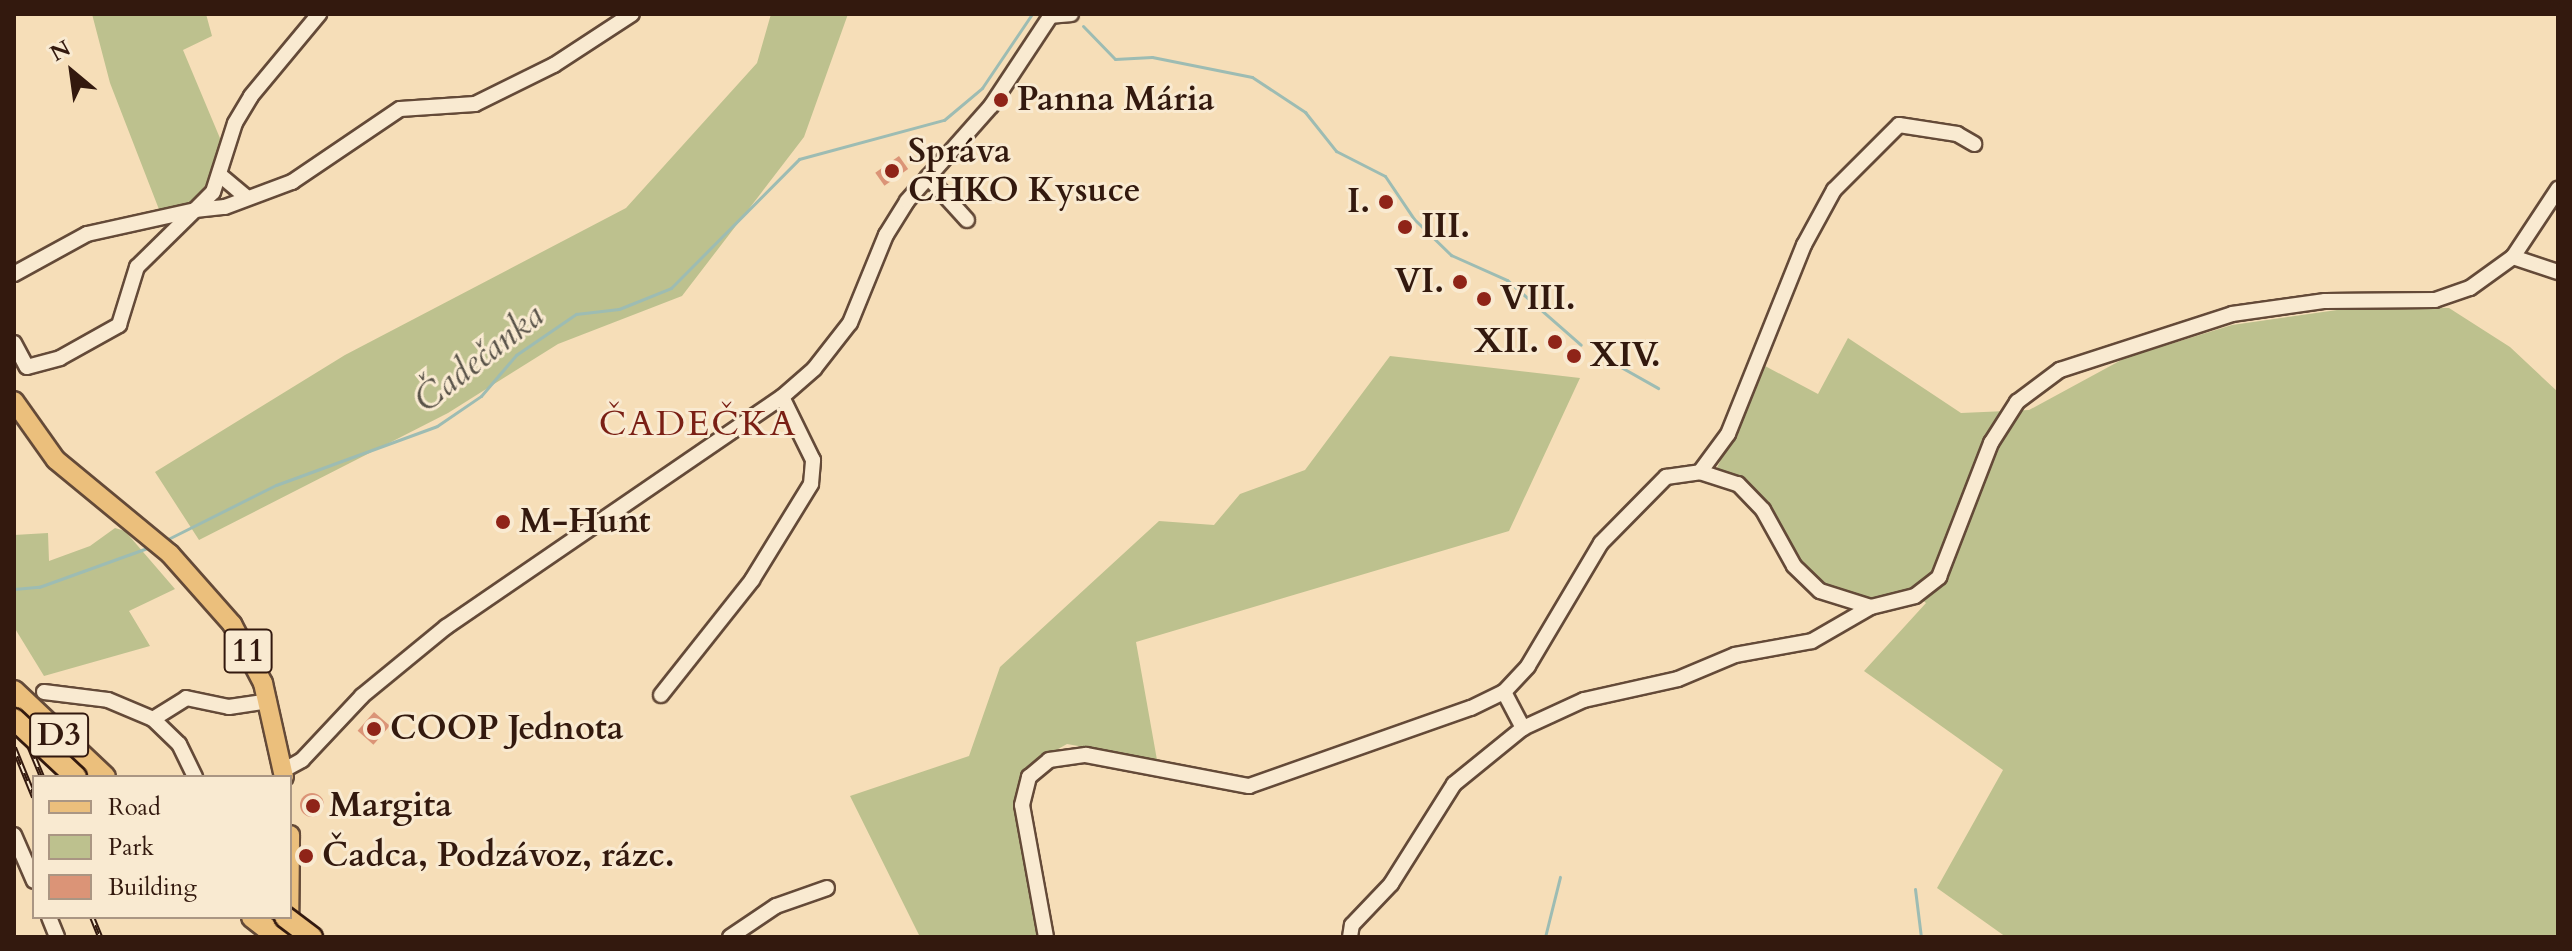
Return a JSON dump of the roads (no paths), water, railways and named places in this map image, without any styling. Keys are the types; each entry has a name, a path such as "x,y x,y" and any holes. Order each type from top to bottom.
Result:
{"highway":[{"name":"D3","path":"14,691 103,775"},
{"name":"D3","path":"14,719 74,775"},
{"path":"255,919 278,937"},
{"path":"288,919 312,937"}],"main road":[{"name":"11","path":"14,401 56,460 170,554 232,624 269,701 284,773"}],"street":[{"path":"14,343 23,363 36,368 119,325 137,267 195,210 220,175 251,96 319,14"},
{"path":"14,274 87,234 195,210 292,182 390,113 475,104 520,84 632,14"},
{"path":"284,773 302,760 362,696 446,627 782,397 838,343 886,235 928,177 991,106 1051,15 1071,14"},
{"path":"1700,472 1728,434 1804,245 1834,190 1899,125 1957,134 1974,144"},
{"path":"220,175 246,197"},
{"path":"928,177 967,220"},
{"path":"1350,937 1352,925 1391,884 1454,784 1523,728 1584,700 1678,679 1735,655 1812,641 1871,607 1915,596 1939,577 1991,443 2017,402 2060,370 2232,314 2325,301 2435,300 2470,288 2513,257 2558,189"},
{"path":"2513,257 2558,272"},
{"path":"661,695 752,580 811,484 813,460 782,397"},
{"path":"1046,937 1022,805 1029,777 1049,760 1086,755 1249,786 1504,692 1528,666 1601,543 1634,503 1666,477 1700,472 1738,484 1763,510 1794,566 1820,591 1871,607"},
{"path":"44,692 108,700 153,719 179,744 194,775"},
{"path":"1504,692 1523,728"},
{"path":"153,719 186,698 229,707 269,701"},
{"path":"14,835 32,876"},
{"path":"730,937 776,906 827,888"}],"waterway":[{"name":"Čadečanka","path":"164,541 276,485 437,426 481,396 516,355 576,314 619,309 671,288 799,159 944,120 982,88 1032,14"},
{"path":"1083,26 1115,59 1152,57 1252,77 1305,112 1336,151 1385,176 1414,219 1451,255 1507,280 1581,345"},
{"path":"1619,366 1658,388"},
{"name":"Čadečanka","path":"14,589 39,587 150,547"},
{"path":"1545,937 1560,877"},
{"path":"1915,889 1921,937"}],"railway":[{"path":"14,709 41,775"},
{"path":"14,748 32,792"},
{"path":"93,919 100,937"}],"place":[{"name":"Panna Mária","path":"1001,100"},
{"name":"Správa CHKO Kysuce","path":"892,171"},
{"name":"I.","path":"1386,202"},
{"name":"III.","path":"1405,227"},
{"name":"VI.","path":"1460,282"},
{"name":"VIII.","path":"1484,299"},
{"name":"XII.","path":"1555,342"},
{"name":"XIV.","path":"1574,356"},
{"name":"M-Hunt","path":"503,522"},
{"name":"COOP Jednota","path":"374,729"},
{"name":"Margita","path":"313,806"},
{"name":"Čadca, Podzávoz, rázc.","path":"306,856"}],"district":[{"name":"ČADEČKA","path":"698,424"}]}
